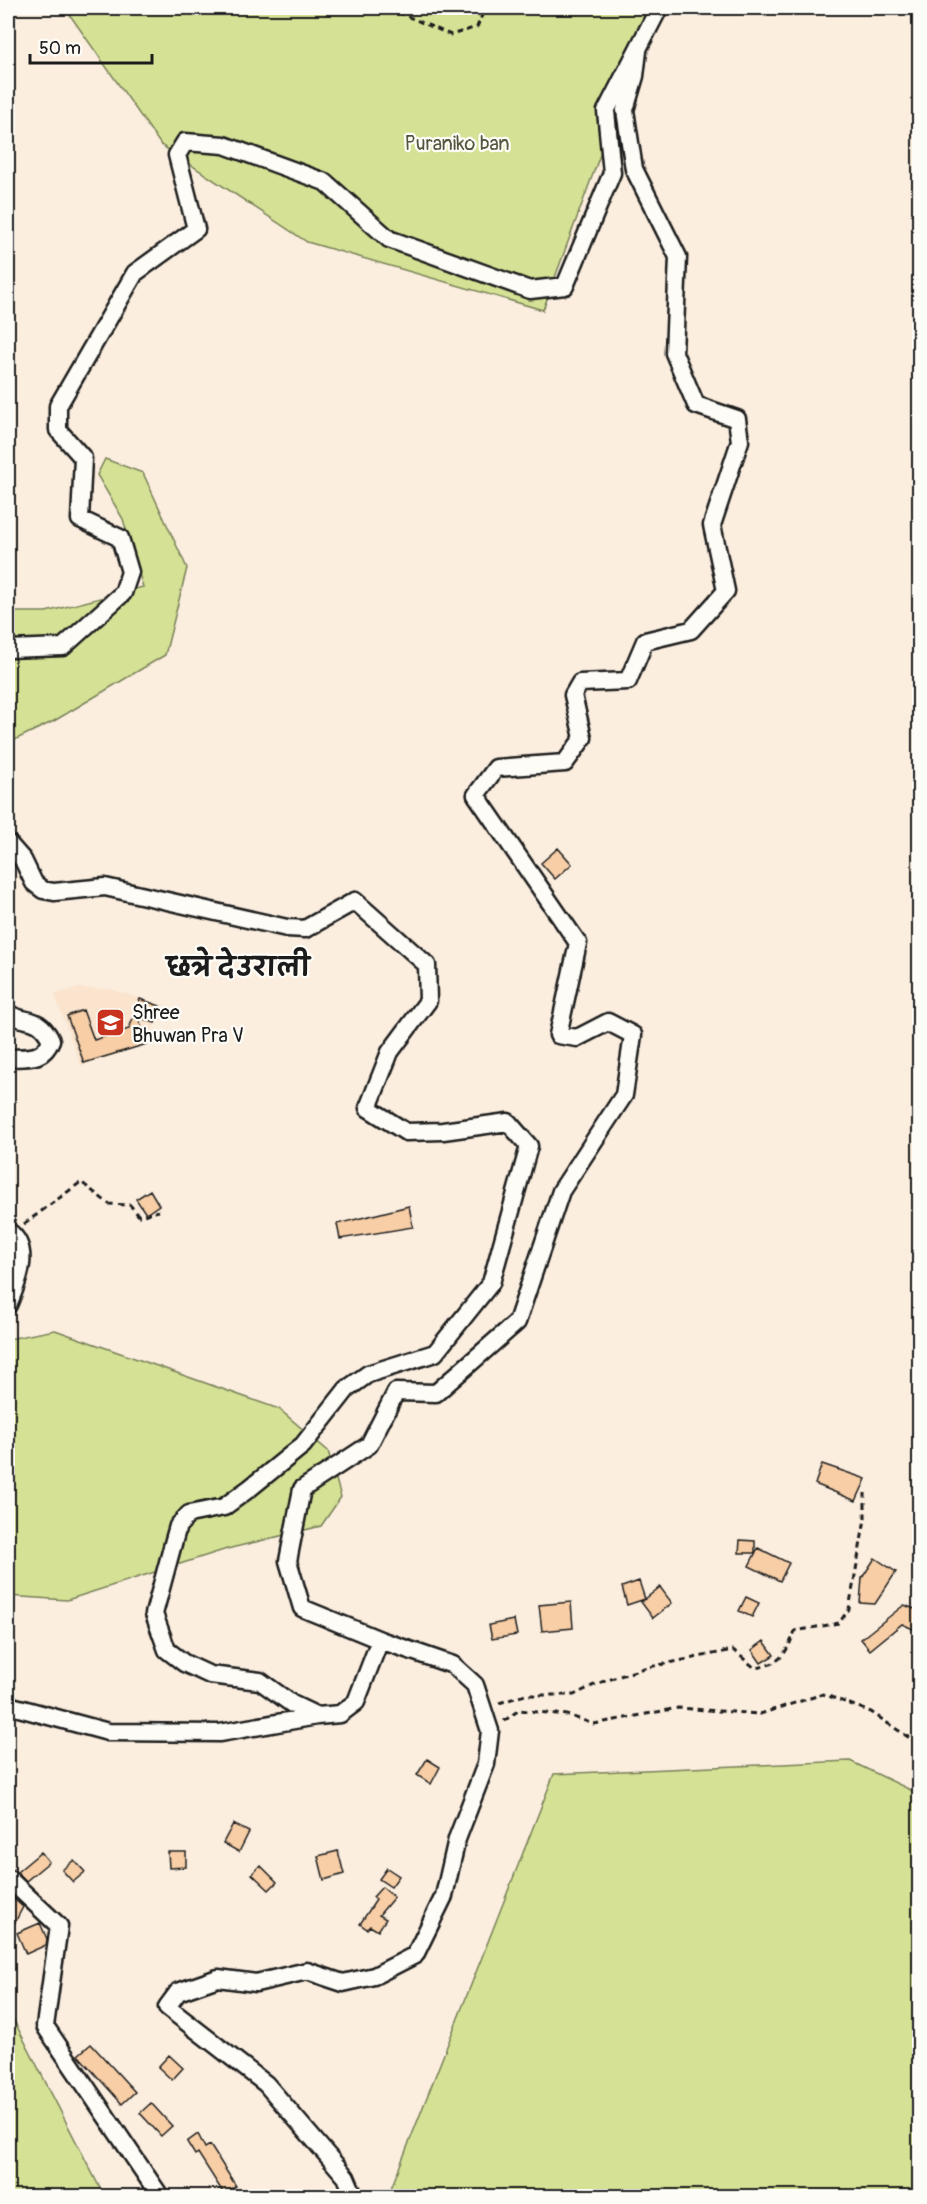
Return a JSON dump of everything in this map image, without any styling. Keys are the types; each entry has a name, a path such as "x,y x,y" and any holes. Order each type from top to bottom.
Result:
{"street":[{"path":"8,649 63,647 123,593 130,572 120,538 80,519 83,458 58,430 58,406 135,273 196,229 177,155 185,142 224,145 326,182 389,239 530,290 565,286 612,173 606,111 659,8"},
{"path":"354,2196 346,2177 266,2084 167,2007 178,1992 219,1978 256,1983 307,1971 343,1983 374,1976 415,1955 444,1896 458,1839 486,1764 489,1726 474,1685 453,1665 380,1640 302,1608 288,1561 302,1489 369,1445 396,1392 436,1393 517,1322 561,1191 624,1095 633,1035 608,1022 577,1038 558,1035 578,943 476,795 496,768 565,763 583,738 573,695 580,683 628,681 645,641 691,630 726,591 712,525 740,441 737,419 696,405 674,353 678,257 634,169 625,110 635,76 638,51"},
{"path":"8,843 23,860 34,883 43,890 54,892 105,887 287,928 305,929 355,901 427,965 428,1001 390,1052 368,1108 406,1132 443,1131 508,1122 529,1146 491,1283 435,1353 368,1374 347,1389 303,1445 250,1488 224,1507 189,1514 178,1526 154,1614 166,1650 184,1664 210,1675 260,1681 292,1704 317,1716"},
{"path":"8,1013 30,1019 45,1029 51,1040 47,1051 38,1057 8,1058"},
{"path":"8,1305 20,1277 23,1257 9,1232"},
{"path":"8,1705 108,1732 220,1733 340,1714 356,1702 380,1640"},
{"path":"8,1878 59,1926 45,2026 160,2196"}],"path":[{"path":"388,8 451,34 477,27 485,8"},
{"path":"9,1232 81,1182 109,1204 130,1205 140,1216 159,1211"},
{"path":"489,1726 500,1701 511,1698 574,1695 596,1684 644,1668 733,1650 755,1668 767,1666 786,1655 795,1631 839,1623 849,1609 865,1519 865,1493"},
{"path":"489,1726 519,1710 567,1715 594,1724 678,1708 760,1714 823,1694 871,1712 920,1745"}],"shaded area":[{"name":"Shree Bhuwan Pra V","path":"78,988 110,989 163,1005 147,1044 81,1066 54,994"}],"green space":[{"name":"Puraniko ban","path":"65,8 654,8 543,310 307,242 161,145"},
{"path":"105,459 143,473 187,568 165,655 54,721 8,743 8,612 46,612 143,587 123,519 97,475"},
{"path":"55,1330 279,1409 328,1451 341,1497 321,1526 227,1549 67,1600 8,1596 8,1339"},
{"path":"850,1761 919,1794 919,2196 388,2196 554,1774"},
{"path":"8,2009 104,2196 8,2196"}],"building":[{"path":"558,848 572,864 555,879 541,863"},
{"path":"140,999 160,1006 155,1023 138,1017 147,1044 84,1063 67,1016 83,1010 94,1040 129,1029"},
{"path":"150,1190 159,1205 146,1214 136,1199"},
{"path":"409,1206 413,1227 340,1239 337,1224"},
{"path":"822,1464 866,1479 856,1501 815,1484"},
{"path":"740,1540 755,1541 755,1553 739,1553"},
{"path":"758,1548 789,1563 780,1581 749,1566"},
{"path":"875,1558 896,1572 875,1604 860,1603 862,1578"},
{"path":"639,1581 645,1599 627,1605 622,1587"},
{"path":"660,1587 672,1603 653,1618 641,1602"},
{"path":"746,1597 759,1603 752,1617 739,1611"},
{"path":"571,1602 573,1628 542,1631 539,1605"},
{"path":"904,1605 920,1611 915,1630 902,1624 870,1650 861,1639"},
{"path":"514,1620 517,1635 492,1639 489,1625"},
{"path":"764,1641 774,1655 761,1663 752,1650"},
{"path":"427,1759 440,1767 431,1784 417,1775"},
{"path":"233,1824 249,1832 239,1852 223,1843"},
{"path":"338,1851 344,1874 324,1880 318,1856"},
{"path":"41,1852 49,1862 26,1881 17,1872"},
{"path":"168,1852 186,1852 186,1867 169,1868"},
{"path":"74,1860 85,1872 73,1882 62,1870"},
{"path":"260,1865 277,1882 269,1890 252,1874"},
{"path":"387,1868 399,1876 391,1887 379,1879"},
{"path":"382,1887 394,1897 379,1915 386,1919 378,1931 370,1926 367,1929 360,1924 376,1900 373,1897"},
{"path":"8,1894 23,1907 13,1926 8,1912"},
{"path":"40,1923 47,1939 46,1945 26,1954 17,1933"},
{"path":"91,2044 135,2092 122,2104 78,2055"},
{"path":"169,2055 183,2068 172,2080 158,2067"},
{"path":"151,2103 172,2126 161,2136 140,2113"},
{"path":"198,2134 205,2148 210,2145 236,2186 224,2194 198,2153 195,2155 187,2142"}],"place":[{"name":"Shree Bhuwan Pra V","path":"111,1023"}],"district":[{"name":"छत्रे देउराली","path":"238,967"}]}
